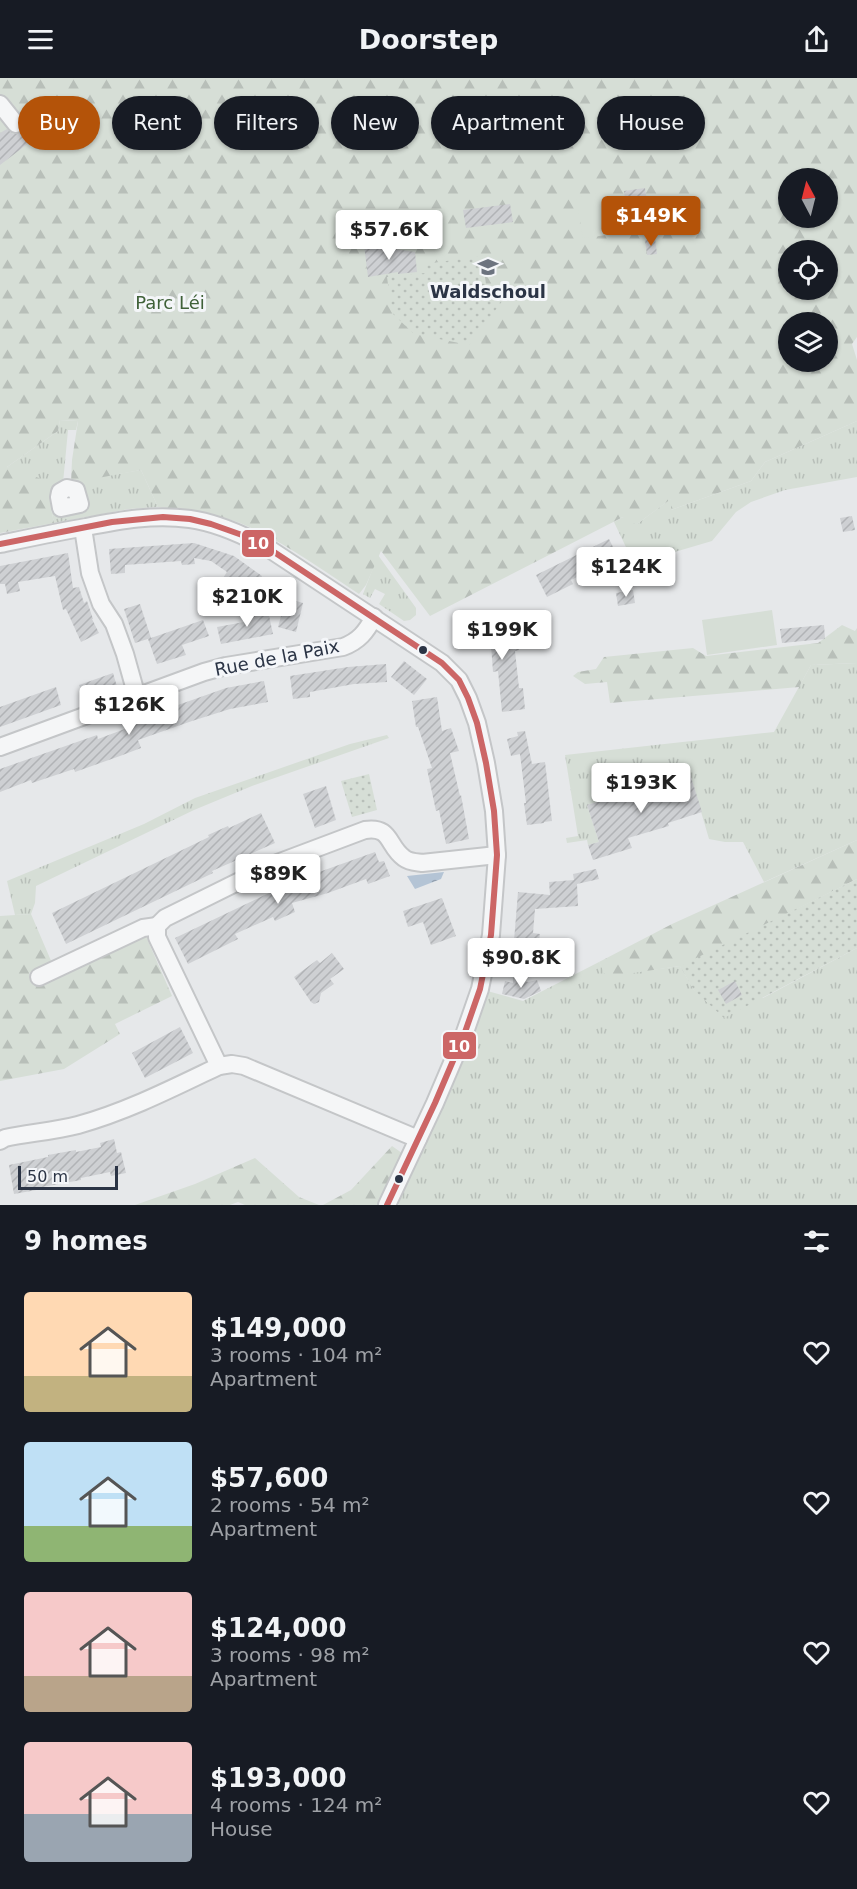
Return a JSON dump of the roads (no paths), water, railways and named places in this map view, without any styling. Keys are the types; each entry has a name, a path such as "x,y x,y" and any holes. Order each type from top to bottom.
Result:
{"street":[{"path":"0,104 16,124"},
{"path":"0,543 130,518 190,519 215,525 250,538 271,550 401,634 442,663 459,680 477,723 494,811 497,855 491,935 480,989 464,1035 387,1205"},
{"path":"83,528 90,573 101,604 114,624 137,697"},
{"name":"Rue de la Paix","path":"0,747 226,666 343,647 354,643 362,636 374,617"},
{"path":"39,977 143,928 157,926 165,918 272,865 365,830 375,829 384,832 402,857 410,862 422,863 497,855"},
{"path":"157,926 157,937 219,1066"},
{"path":"0,1141 5,1137 77,1125 143,1102 219,1066 232,1064 244,1066 418,1139"}],"water":[{"path":"444,872 441,879 415,889 407,876"}],"place":[{"name":"Waldschoul","path":"488,267"}],"park label":[{"name":"Parc Léi","path":"170,303"}]}
